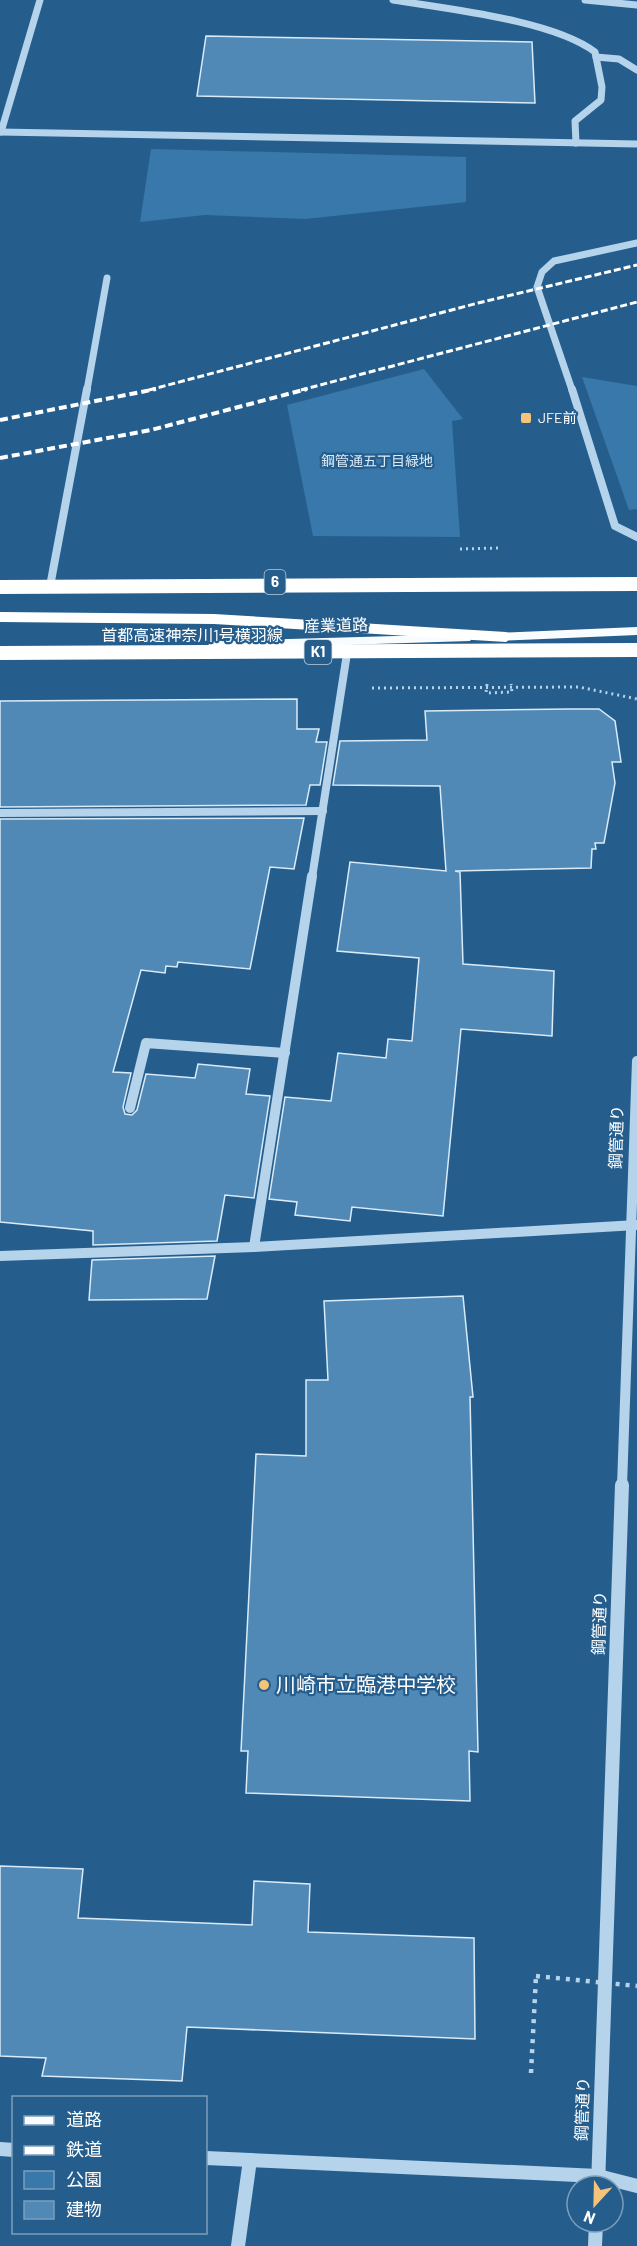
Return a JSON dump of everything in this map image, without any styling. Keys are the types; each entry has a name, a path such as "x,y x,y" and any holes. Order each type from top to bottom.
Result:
{"highway":[{"path":"0,587 637,583"},
{"path":"0,617 214,619 506,637"},
{"name":"首都高速神奈川1号横羽線","path":"0,653 637,650"}],"main road":[{"name":"6","path":"0,581 637,583"},
{"name":"産業道路","path":"0,653 637,631"}],"street":[{"path":"40,0 0,132 637,144"},
{"path":"393,0 508,21 579,40 591,46 596,57 603,96 599,103 580,114 575,121 576,143"},
{"path":"585,0 637,5"},
{"path":"596,57 619,59 637,70"},
{"path":"637,243 554,261 538,276 537,287 594,454 615,526 637,537"},
{"path":"51,581 63,527 107,278"},
{"path":"254,1247 350,641"},
{"path":"0,813 323,811"},
{"path":"130,1108 146,1043 285,1053"},
{"name":"鋼管通り","path":"598,2174 634,1225 637,1061"},
{"path":"0,1256 254,1247 634,1225"},
{"path":"207,2158 565,2179"},
{"path":"238,2246 250,2160"}],"path":[{"path":"455,549 498,549"},
{"path":"501,683 486,684 486,693 512,692"},
{"path":"370,688 579,687 637,699"},
{"path":"531,2073 536,1976 637,1986"}],"green space":[{"path":"151,149 466,157 466,202 305,219 205,215 140,222"},
{"name":"鋼管通五丁目緑地","path":"424,369 463,419 452,421 460,537 313,536 287,405"},
{"path":"582,377 637,386 637,509 629,510"}],"building":[{"path":"206,36 532,42 535,103 197,96"},
{"path":"297,699 297,729 319,729 316,742 327,742 320,785 310,785 306,805 0,807 0,701"},
{"path":"599,709 615,721 621,762 612,762 615,783 604,843 595,843 596,849 592,849 591,868 455,871 460,872 463,964 554,971 552,1036 461,1029 443,1216 352,1207 350,1221 295,1215 297,1202 269,1199 285,1097 331,1101 338,1053 386,1058 388,1039 412,1041 419,958 337,951 350,862 446,871 440,786 333,785 340,741 427,740 425,711"},
{"path":"304,818 294,869 270,867 250,969 178,962 177,967 166,966 165,973 141,970 113,1072 131,1073 123,1107 125,1114 132,1115 137,1110 146,1074 195,1078 198,1064 250,1069 246,1094 270,1096 254,1198 225,1195 217,1241 93,1245 93,1231 0,1222 0,819"},
{"path":"215,1256 207,1299 89,1300 92,1260"},
{"path":"463,1296 473,1397 470,1397 478,1752 469,1751 470,1801 246,1793 248,1751 241,1751 256,1454 306,1456 306,1380 328,1380 324,1301"},
{"path":"0,1866 83,1869 78,1918 252,1925 254,1881 310,1884 308,1932 474,1938 475,2039 187,2027 182,2081 42,2076 46,2058 0,2056"}],"railway":[{"path":"149,390 478,303 637,265"},
{"path":"301,390 637,302"},
{"path":"0,420 156,389"},
{"path":"0,458 151,430 307,389"}],"place":[{"name":"JFE前","path":"526,418"},
{"name":"川崎市立臨港中学校","path":"264,1685"}]}
